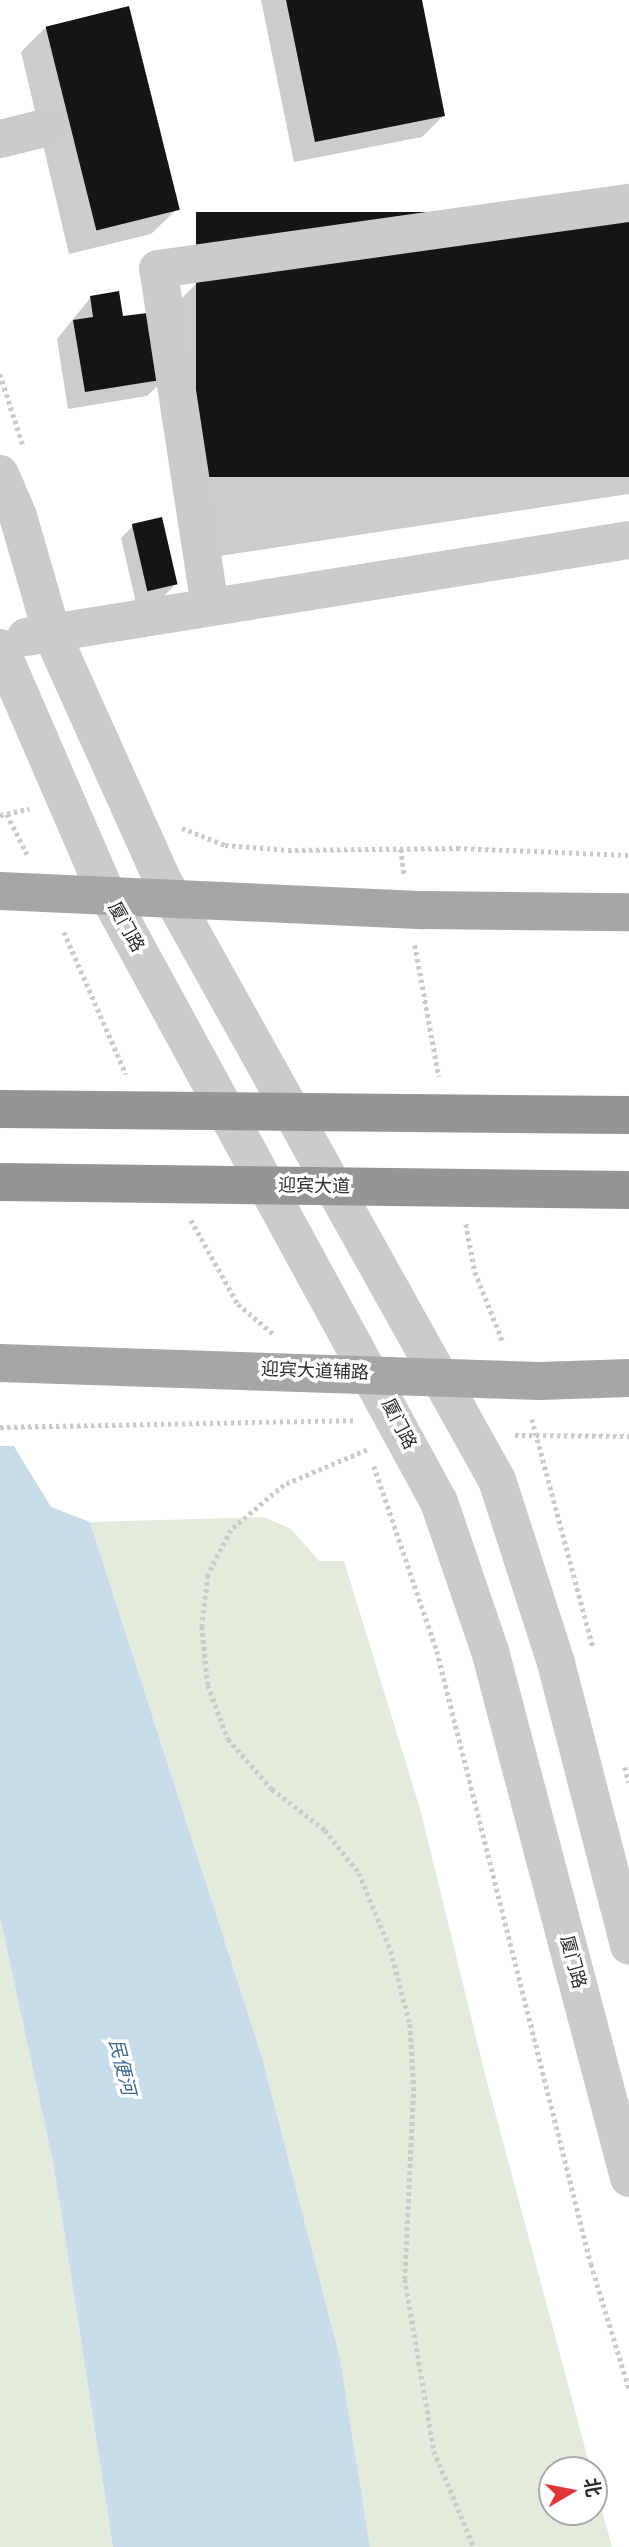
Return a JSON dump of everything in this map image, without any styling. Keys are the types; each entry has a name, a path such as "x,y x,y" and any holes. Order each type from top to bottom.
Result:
{"highway":[{"path":"0,1109 629,1115"},
{"name":"迎宾大道","path":"0,1182 629,1190"}],"main road":[{"path":"0,891 409,909 629,912"},
{"name":"迎宾大道辅路","path":"0,1363 83,1362 519,1380 629,1378"}],"street":[{"path":"0,139 49,127"},
{"path":"210,607 158,269 629,203"},
{"path":"0,474 18,516 52,634 173,899 441,1377 501,1493 556,1663 629,1946"},
{"path":"0,641 629,540"},
{"name":"厦门路","path":"0,648 63,803 109,896 373,1374 439,1502 490,1651 629,2178"}],"path":[{"path":"172,822 225,845 288,850 401,849 629,855"},
{"path":"401,849 409,909 441,1084"},
{"path":"465,1218 475,1272 519,1380 538,1437 594,1650"},
{"path":"0,1427 355,1420 359,1430"},
{"path":"363,1440 437,1651 591,2264 629,2388"},
{"path":"367,1450 284,1485 231,1530 208,1575 202,1626 208,1685 228,1739 272,1789 325,1830 359,1873 391,1951 410,2024 414,2087 405,2279 434,2451 474,2547"},
{"path":"622,1756 629,1783"}],"green space":[{"path":"264,1517 291,1529 319,1561 344,1561 421,1812 486,2078 587,2456 538,2456 538,2526 606,2526 612,2547 370,2547 340,2358 262,2057 90,1522"},
{"path":"0,1917 54,2167 113,2547 0,2547"}],"water":[{"name":"民便河","path":"0,1401 12,1443 51,1507 90,1522 262,2057 340,2358 370,2547 113,2547 54,2167 0,1917"}],"pier":[{"path":"0,1397 3,1400 18,1446 0,1446"}],"building":[{"path":"286,0 422,0 445,116 315,142"},
{"path":"129,6 180,210 96,231 46,27"},
{"path":"196,212 629,212 629,477 196,477"},
{"path":"119,291 123,316 156,312 167,379 85,392 73,320 93,317 90,296"},
{"path":"162,517 178,584 147,591 132,524"}]}
